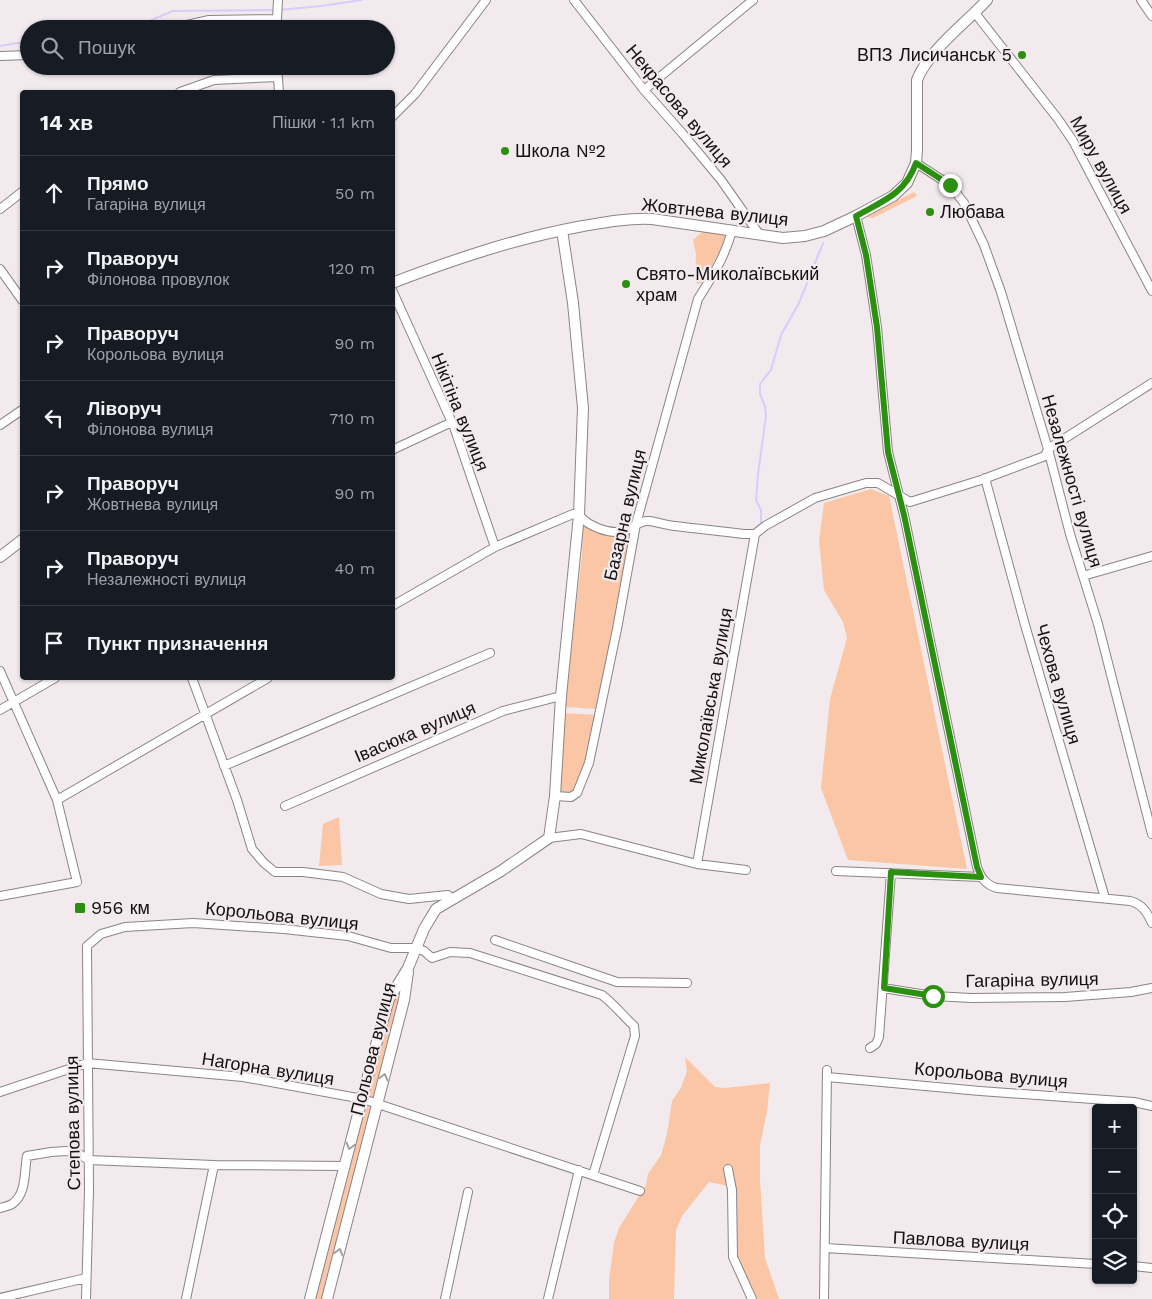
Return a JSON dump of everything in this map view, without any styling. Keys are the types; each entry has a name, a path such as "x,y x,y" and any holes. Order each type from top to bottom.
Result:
{"main road":[{"name":"Жовтнева вулиця","path":"395,282 497,246 562,230 614,221 642,219 783,238 815,234 856,216 893,196 907,183 916,163 918,80 921,72 932,56 987,0"},
{"name":"Базарна вулиця","path":"549,838 555,796 561,696 579,515 583,408 573,303 562,230"},
{"path":"0,557 20,542"},
{"path":"408,968 424,928 436,909 501,871 549,838"},
{"name":"Польова вулиця","path":"310,1299 389,999 408,968"},
{"name":"Польова вулиця","path":"327,1299 404,1000 408,968"}],"street":[{"path":"209,20 277,19 278,0"},
{"path":"395,114 415,94 486,0"},
{"name":"Некрасова вулиця","path":"574,0 644,90 721,180 759,234"},
{"path":"644,90 753,0"},
{"path":"1141,0 1152,16"},
{"name":"Миру вулиця","path":"975,13 1073,141 1152,291"},
{"path":"0,56 20,55"},
{"path":"186,90 214,80 277,77 279,90"},
{"name":"Незалежності вулиця","path":"916,163 950,185 964,203 984,245 1004,300 1048,449 1070,534 1098,624 1152,832"},
{"path":"0,209 20,194"},
{"path":"856,216 866,255 877,327 888,452 897,494 904,515 977,867 981,877 986,883 997,888 1136,902 1147,912 1152,922"},
{"name":"Базарна вулиця","path":"555,796 571,797 577,793 589,763 636,524 698,299 712,278 728,245 732,230"},
{"path":"0,269 20,297"},
{"name":"Нікітіна вулиця","path":"395,297 452,422 495,547"},
{"path":"395,604 495,547 566,516 579,515 586,522 594,526 611,530 624,531 646,520 673,526 755,534 815,498 866,483 878,483 910,502 1045,456 1048,449 1152,383"},
{"path":"0,425 20,411"},
{"path":"395,449 452,422"},
{"name":"Чехова вулиця","path":"985,478 1025,625 1105,898"},
{"name":"Миколаївська вулиця","path":"697,864 755,534"},
{"path":"1083,576 1152,556"},
{"path":"193,680 224,766 490,653"},
{"path":"0,671 57,800 77,882 0,896"},
{"path":"0,710 51,680"},
{"path":"57,800 264,680"},
{"name":"Івасюка вулиця","path":"285,806 503,711 561,696"},
{"name":"Корольова вулиця","path":"224,766 251,845 264,863 275,872 335,875 381,894 409,899 441,895 448,895 452,899"},
{"path":"549,838 581,834 697,864 746,870"},
{"path":"836,870 981,877"},
{"path":"870,1048 876,1044 879,1037 891,872"},
{"name":"Корольова вулиця","path":"87,946 101,934 125,927 193,923 314,932 348,936 391,948 416,948 424,951 432,958 450,952 470,953 602,995 613,1003 623,1017 634,1026 635,1036 593,1175"},
{"path":"495,940 617,982 687,983"},
{"name":"Степова вулиця","path":"86,1299 88,1160 87,946"},
{"name":"Гагаріна вулиця","path":"884,988 933,996 972,998 1065,996 1131,992 1152,988"},
{"name":"Нагорна вулиця","path":"0,1092 87,1063 243,1077 363,1099 640,1191"},
{"name":"Корольова вулиця","path":"825,1248 827,1074 980,1091 1134,1102 1152,1106"},
{"path":"0,1208 12,1204 20,1193 25,1181 27,1156 51,1152 66,1151 78,1153 88,1160 214,1165 345,1166"},
{"path":"186,1299 214,1165"},
{"path":"728,1169 732,1190 733,1257 752,1299"},
{"path":"548,1299 578,1170"},
{"path":"445,1299 468,1192"},
{"path":"824,1299 825,1248"},
{"name":"Павлова вулиця","path":"825,1248 1092,1264"},
{"path":"1137,1266 1152,1268"},
{"path":"0,1298 86,1278"}],"shaded area":[{"path":"914,192 917,196 873,218 867,217 868,215"},
{"path":"703,231 725,235 726,240 702,283 697,284 695,277 696,254 693,240"},
{"path":"871,489 889,496 967,869 848,860 821,788 830,699 847,638 843,622 824,590 819,541 824,503"},
{"path":"583,527 632,531 597,709 564,707 582,556"},
{"path":"564,713 597,715 585,764 575,791 569,794 559,793"},
{"path":"339,817 342,865 319,866 323,824"},
{"path":"398,994 401,995 374,1097 372,1098 367,1095 390,1006"},
{"path":"685,1057 715,1087 725,1088 770,1083 767,1112 760,1145 760,1180 765,1258 779,1299 756,1299 736,1256 728,1186 709,1182 682,1216 676,1230 674,1299 609,1299 609,1280 614,1243 619,1228 646,1185 648,1174 661,1155 667,1134 672,1101 681,1088 687,1071"},
{"path":"368,1105 372,1109 323,1299 313,1299 365,1107"}],"waterway":[{"path":"279,10 362,0"},
{"path":"152,20 173,11 275,10"},
{"path":"0,46 20,43"},
{"path":"761,522 761,510 756,500 766,416 765,406 760,394 760,384 771,370 781,335 799,303 823,243"}],"place":[{"name":"ВПЗ Лисичанськ 5","path":"1022,55"},
{"name":"Школа №2","path":"505,151"},
{"name":"Любава","path":"930,212"},
{"name":"Свято-Миколаївський храм","path":"626,284"},
{"name":"956 км","path":"80,908"}],"route":[{"path":"933,996 884,988 891,872 981,877 977,867 904,515 892,474 888,452 877,327 866,255 856,216 893,196 907,183 916,163 950,185"}]}
